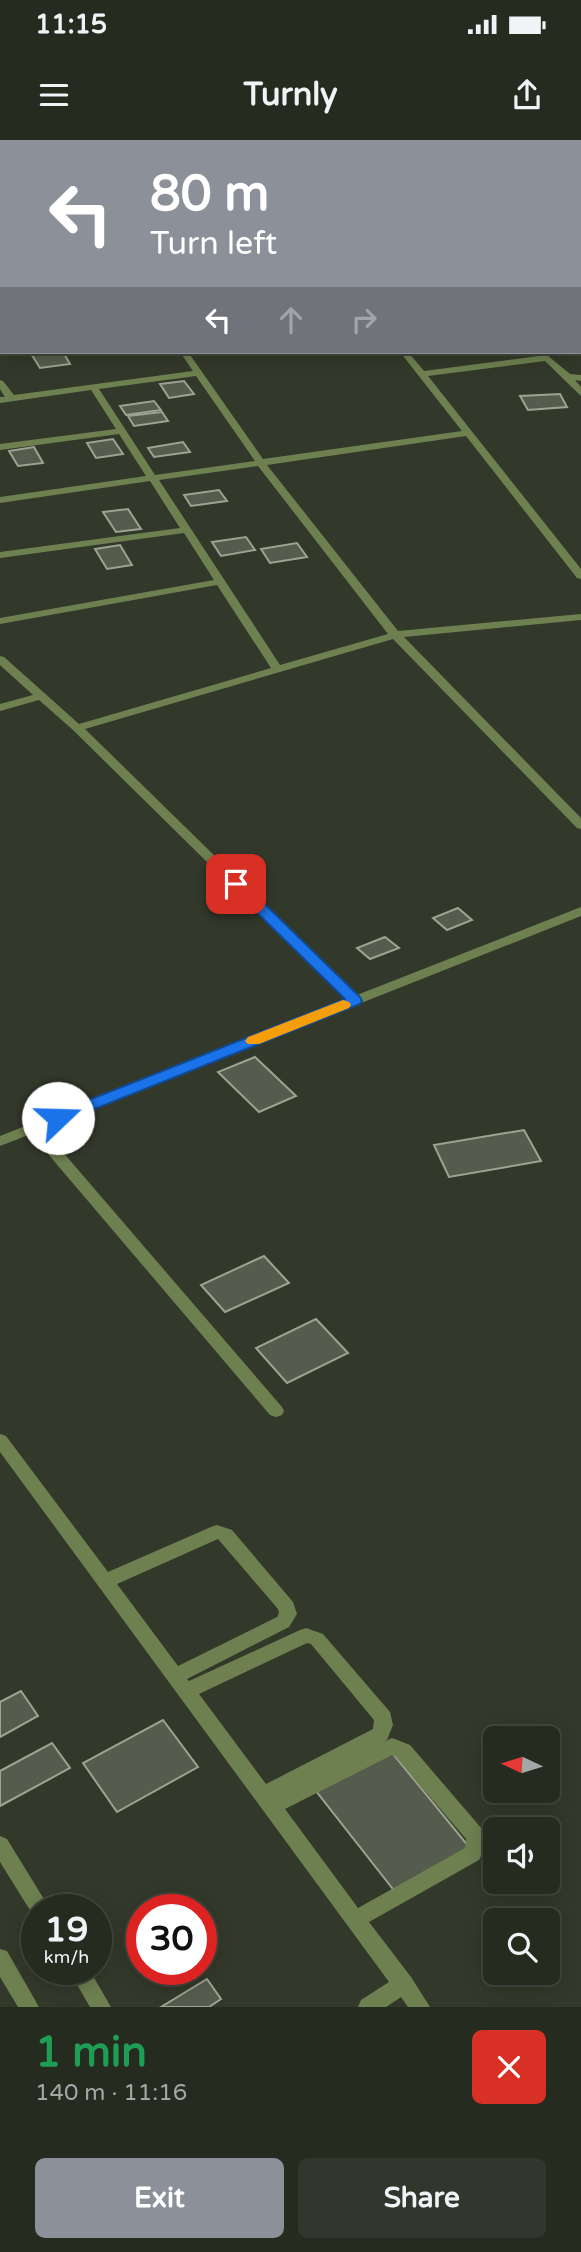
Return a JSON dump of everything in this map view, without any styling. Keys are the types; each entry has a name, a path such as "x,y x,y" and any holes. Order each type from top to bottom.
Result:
{"street":[{"path":"186,354 261,463 395,635 581,825"},
{"path":"406,354 581,576"},
{"path":"422,374 544,355 581,393"},
{"path":"0,400 200,373"},
{"path":"567,377 581,378"},
{"path":"0,383 11,398"},
{"path":"94,388 277,669"},
{"path":"0,447 120,431"},
{"path":"0,500 468,433"},
{"path":"0,555 185,530"},
{"path":"0,621 219,582"},
{"path":"77,728 395,635 581,617"},
{"path":"0,659 77,728 355,1001"},
{"path":"0,708 42,696"},
{"path":"0,1140 581,911"},
{"path":"34,1128 276,1411"},
{"path":"0,1440 420,2007"},
{"path":"106,1581 216,1532 226,1535 287,1607 288,1615 284,1622 181,1683"},
{"path":"181,1683 306,1635 317,1639 383,1717 384,1725 380,1734 268,1800"},
{"path":"268,1800 392,1746 403,1751 475,1835 477,1844 472,1854 356,1919"},
{"path":"0,1845 31,1894"},
{"path":"0,1958 29,2007"},
{"path":"368,2007 404,1984"},
{"path":"88,1985 102,2007"}],"building":[{"path":"31,354 64,354 70,364 40,368"},
{"path":"184,381 194,394 169,398 160,384"},
{"path":"560,394 567,407 528,410 520,396"},
{"path":"154,401 161,410 126,415 120,406"},
{"path":"162,412 168,421 134,426 128,416"},
{"path":"113,439 123,454 96,458 87,443"},
{"path":"183,442 190,452 154,457 148,448"},
{"path":"34,447 43,463 18,466 9,451"},
{"path":"219,490 227,501 191,506 184,495"},
{"path":"128,509 141,529 116,532 103,512"},
{"path":"246,537 255,550 221,556 212,542"},
{"path":"297,543 307,557 270,563 261,549"},
{"path":"120,545 132,565 107,569 95,549"},
{"path":"458,908 472,920 447,930 433,918"},
{"path":"385,937 399,948 370,959 357,948"},
{"path":"255,1057 296,1096 259,1112 218,1072"},
{"path":"524,1130 541,1161 449,1177 434,1145"},
{"path":"264,1256 289,1283 225,1312 201,1285"},
{"path":"316,1319 348,1353 287,1383 256,1348"},
{"path":"21,1691 38,1716 0,1737 0,1702"},
{"path":"163,1720 198,1767 117,1812 83,1763"},
{"path":"52,1743 70,1768 0,1806 0,1771"},
{"path":"389,1749 470,1848 396,1893 316,1791"},
{"path":"197,1985 211,1985 221,1999 209,2007 161,2007"}],"slow traffic":[{"path":"253,1041 343,1005"}],"route":[{"path":"58,1118 355,1001 236,884"}]}
